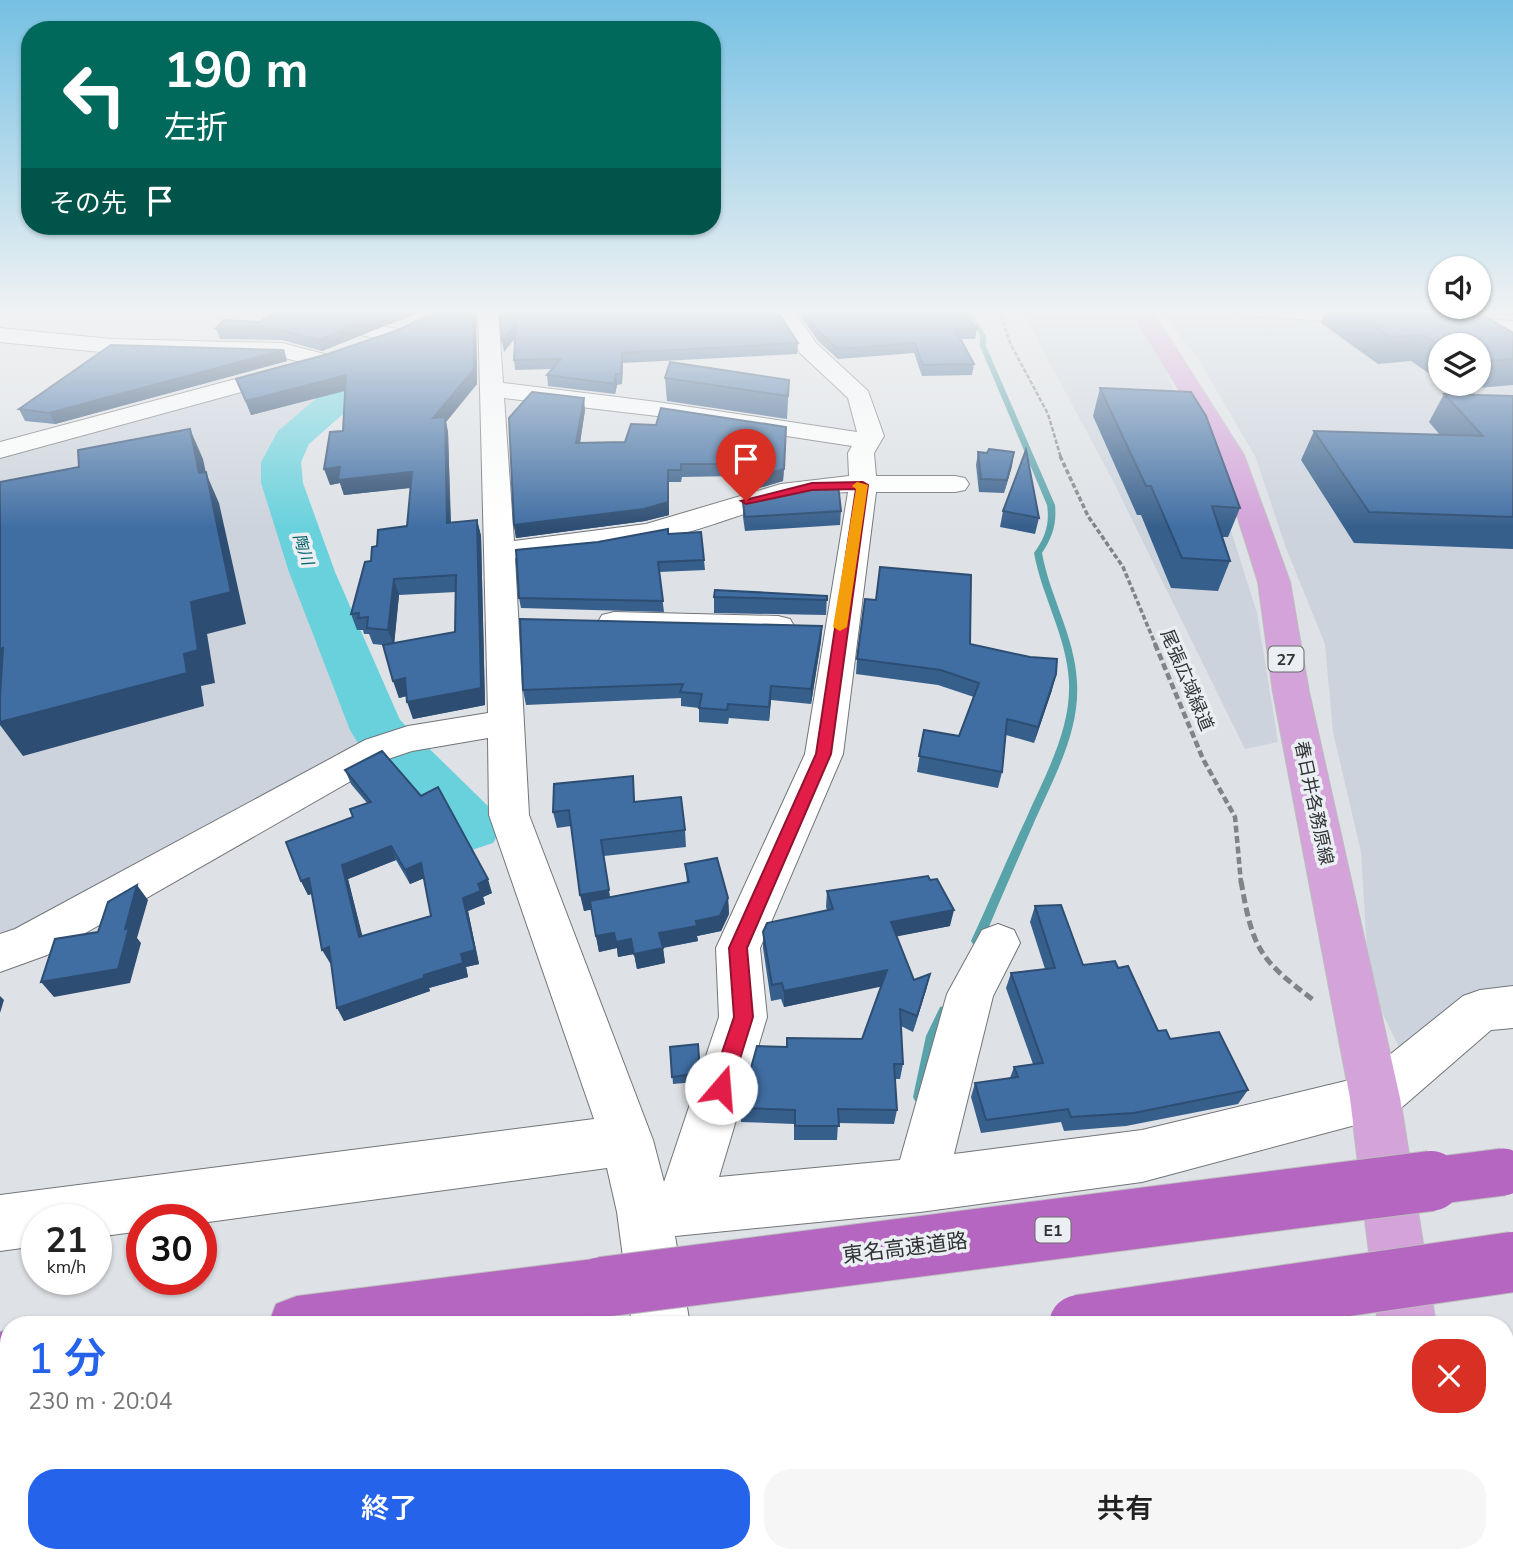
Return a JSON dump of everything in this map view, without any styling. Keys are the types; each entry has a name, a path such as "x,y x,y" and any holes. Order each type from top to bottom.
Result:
{"highway":[{"name":"東名高速道路","path":"369,1316 1508,1172"},
{"path":"1141,1316 1513,1262"}],"main road":[{"name":"春日井各務原線","path":"1185,382 1231,455 1274,582 1291,692 1376,1098 1406,1316"}],"street":[{"path":"0,450 249,382"},
{"path":"492,382 499,551 517,620 505,723 509,815 628,1140 663,1209"},
{"path":"661,1316 663,1209 743,1017 738,948 824,754 840,628 863,485 861,453 871,436 859,396 844,382"},
{"path":"492,389 657,409 868,441"},
{"path":"0,428 70,432"},
{"path":"499,551 600,541 650,531 694,521 776,492 812,486 955,484"},
{"path":"586,621 840,628"},
{"path":"0,953 31,942 393,744 505,723"},
{"path":"919,1185 970,994 998,943"},
{"path":"663,1209 919,1185 1142,1156 1376,1098 1480,1012 1513,1007"},
{"path":"0,1223 628,1140"}],"path":[{"name":"尾張広域緑道","path":"1031,382 1048,414 1062,463 1088,516 1123,567 1203,759 1235,817 1241,882 1251,934 1273,970 1362,1035"}],"shaded area":[{"path":"257,382 357,382 334,398 289,440 278,454 274,471 328,642 379,739 0,941 0,455"},
{"path":"1060,382 1171,382 1209,461 1257,613 1278,742 1245,749 1113,481"},
{"path":"1211,382 1428,382 1428,396 1491,396 1491,382 1513,382 1513,993 1408,1066 1369,985 1361,852 1333,732 1325,644 1286,548 1255,456"}],"building":[{"path":"58,382 165,382 49,413 19,409"},
{"path":"237,382 319,382 246,401"},
{"path":"346,382 463,382 433,418 445,417 447,523 477,520 481,688 407,702 405,678 393,681 383,645 455,632 456,575 394,579 388,630 367,628 368,617 358,618 359,613 351,614 365,562 371,561 372,547 377,546 378,530 407,526 412,472 338,480 340,467 324,469 330,432 343,431"},
{"path":"692,382 789,382 788,396"},
{"path":"1100,388 1191,392 1206,416 1240,508 1212,506 1230,561 1182,558 1151,486 1146,486"},
{"path":"532,392 584,398 576,443 625,442 631,424 656,425 661,408 786,427 784,469 739,481 736,464 681,464 681,470 668,470 668,502 644,509 514,525 509,418"},
{"path":"1446,396 1513,396 1513,517 1369,512 1314,431 1483,436"},
{"path":"190,429 199,473 206,472 231,592 191,602 198,650 184,654 187,673 0,722 3,648 0,649 0,482 79,467 78,450"},
{"path":"989,449 1014,452 1007,480 981,479 978,452 987,453"},
{"path":"1026,450 1039,518 1003,511"},
{"path":"838,484 841,511 745,517 743,503 804,486"},
{"path":"668,529 668,534 701,532 704,560 658,562 663,601 519,598 516,550 598,542"},
{"path":"880,567 971,575 970,644 1030,657 1057,659 1056,674 1038,727 1007,719 1002,772 919,756 924,730 959,736 979,683 941,670 857,659 865,599 876,600"},
{"path":"715,590 827,596 827,600 714,597"},
{"path":"520,619 822,626 811,689 771,686 769,707 728,704 727,710 699,708 702,694 680,692 683,684 523,690"},
{"path":"382,751 421,796 438,787 488,879 478,884 481,891 463,898 475,950 461,954 463,963 337,1008 329,947 322,950 309,878 301,881 286,842 353,817 350,809 371,802 345,770","holes":["391,846 405,870 421,863 431,916 359,937 342,865"]},
{"path":"633,776 634,802 681,797 685,830 601,840 609,890 580,895 569,810 553,812 554,784"},
{"path":"717,858 728,898 720,916 696,921 697,926 659,933 663,948 634,954 631,939 616,942 614,933 596,936 590,901 689,882 685,864"},
{"path":"928,876 930,880 937,879 954,910 891,922 914,980 930,974 917,1016 900,1009 903,1064 894,1064 897,1110 838,1109 839,1126 795,1126 795,1110 740,1108 757,1046 787,1047 787,1038 862,1039 887,970 784,991 782,983 772,985 763,932 767,923 833,909 827,891"},
{"path":"137,885 118,969 41,982 55,939 98,932 108,902"},
{"path":"1061,905 1083,965 1115,961 1118,968 1128,966 1158,1031 1166,1030 1170,1039 1219,1032 1248,1090 1134,1113 1071,1117 1068,1109 986,1120 975,1083 1018,1077 1014,1067 1043,1063 1011,973 1055,968 1035,906"},
{"path":"698,1044 699,1058 694,1074 672,1077 670,1047"}],"waterway":[{"name":"陶川","path":"362,382 292,439 281,462 282,483 312,572 377,730 472,827"},
{"path":"977,941 1060,752 1073,700 1068,649 1038,553 1050,530 1051,505 998,382"},
{"path":"919,1097 932,1036 944,1011"}],"slow traffic":[{"path":"840,627 863,485 857,486"}],"route":[{"path":"721,1088 743,1017 738,948 824,754 840,628 863,485 812,486 776,492 746,501"}]}
